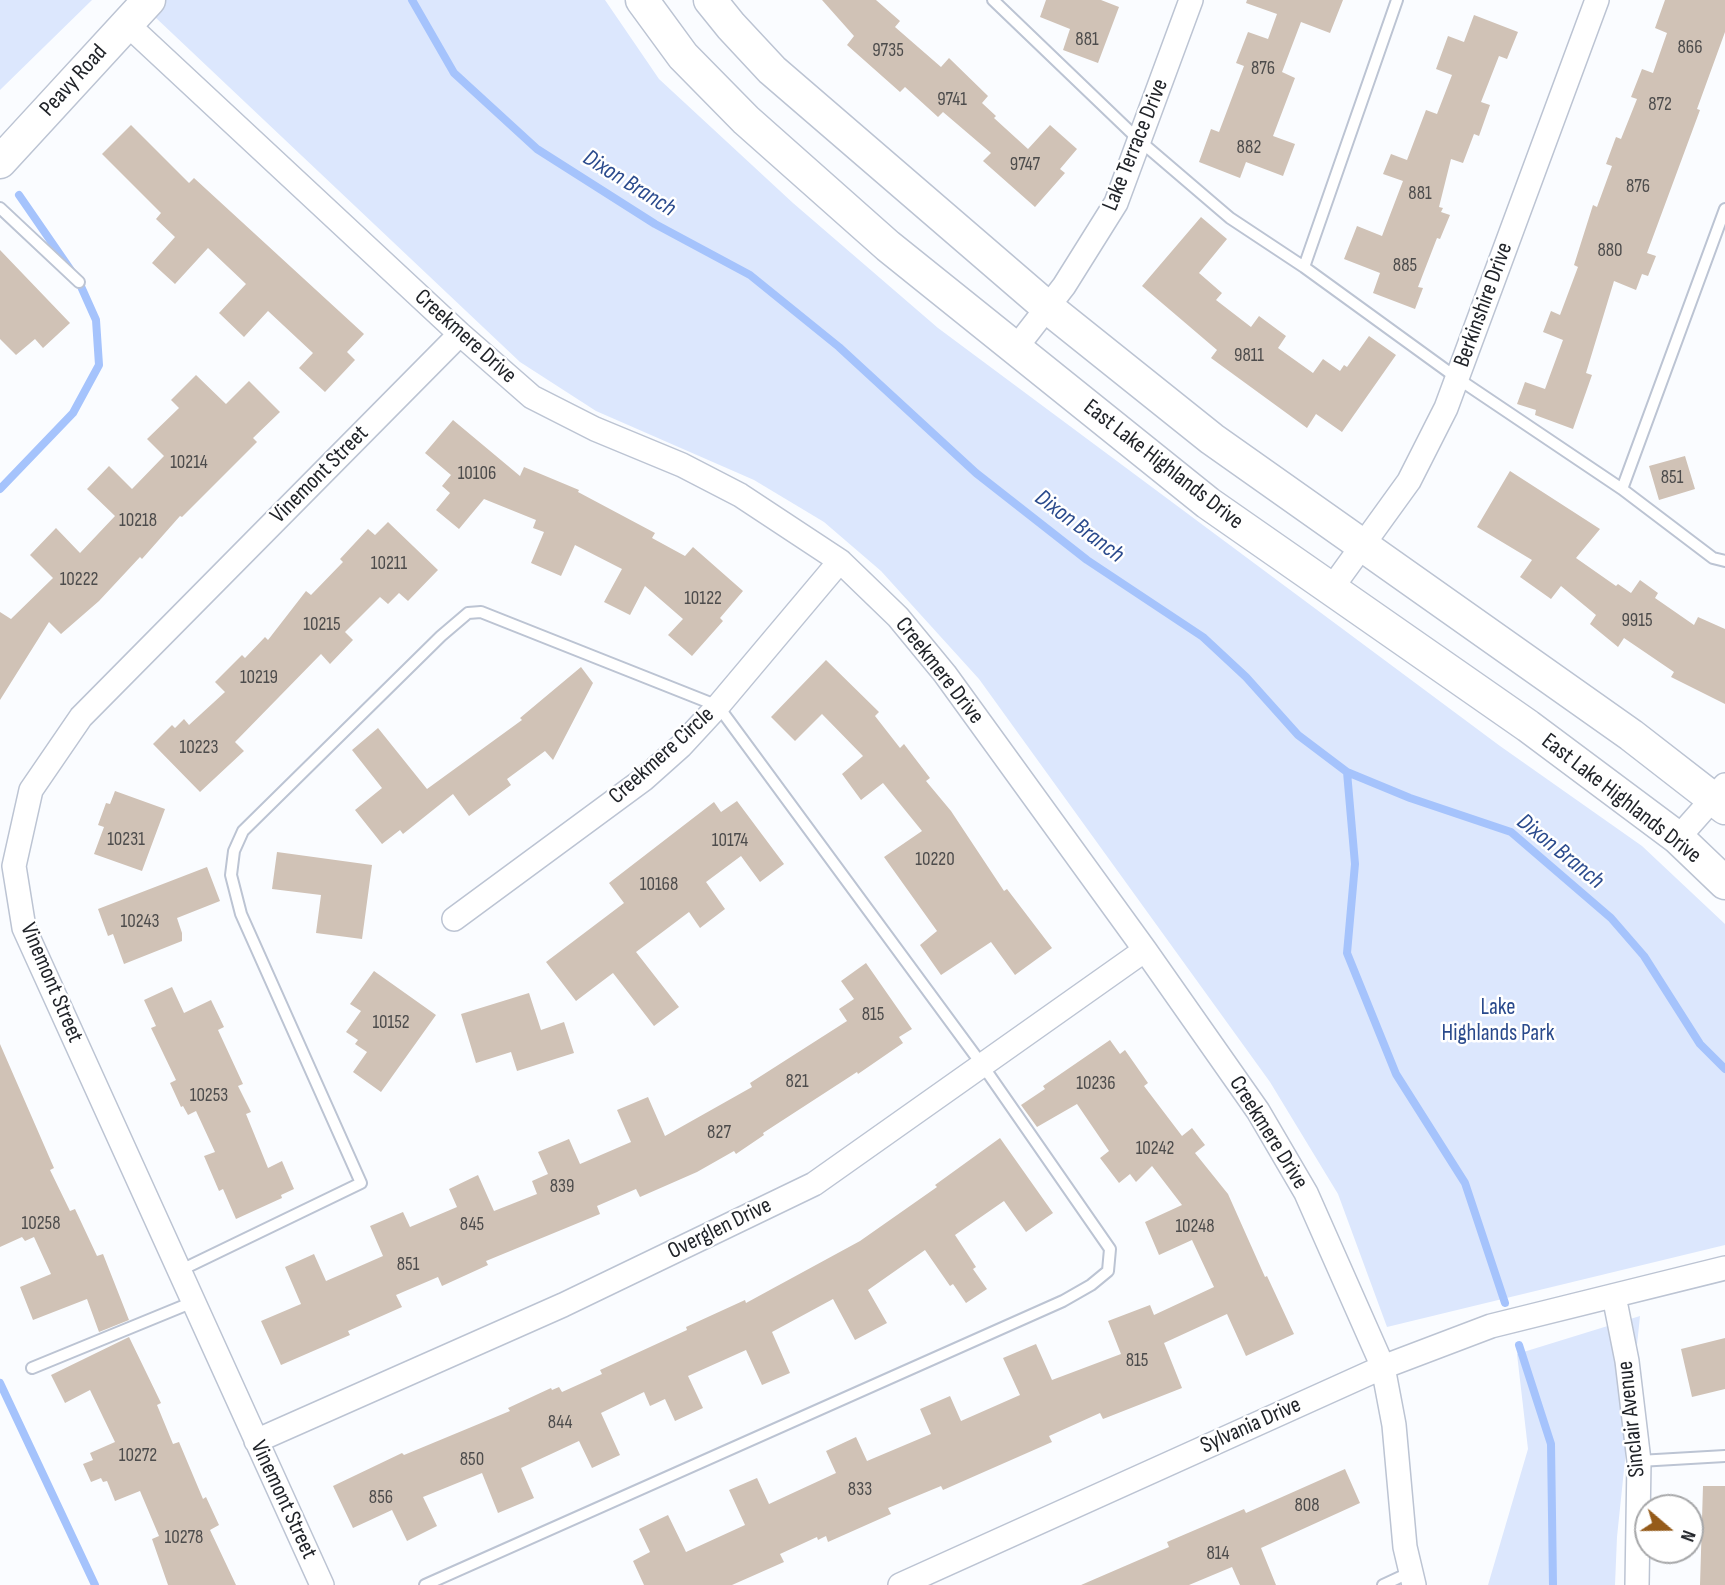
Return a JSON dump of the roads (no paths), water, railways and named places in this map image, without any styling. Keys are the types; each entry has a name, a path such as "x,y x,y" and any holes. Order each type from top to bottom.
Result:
{"main road":[{"name":"Peavy Road","path":"6,152 149,0"},
{"name":"East Lake Highlands Drive","path":"642,0 683,56 746,120 888,246 1208,503 1528,726 1678,838 1725,883"},
{"path":"710,0 772,70 1047,307 1212,439 1721,797"}],"street":[{"name":"Lake Terrace Drive","path":"1015,349 1064,286 1116,204 1191,0"},
{"name":"Berkinshire Drive","path":"1331,589 1409,481 1446,408 1597,0"},
{"name":"Creekmere Drive","path":"127,24 460,334 532,397 595,429 682,465 740,495 840,561 898,617 945,674 1145,950 1258,1111 1306,1193 1382,1367 1394,1426 1405,1547 1413,1579"},
{"name":"Vinemont Street","path":"322,1585 24,928 14,866 31,790 81,717 460,334"},
{"name":"Creekmere Circle","path":"454,919 644,779 681,746 719,706 840,561"},
{"path":"1678,838 1721,797"},
{"name":"Overglen Drive","path":"256,1441 563,1305 814,1184 1145,950"},
{"name":"Sylvania Drive","path":"900,1585 1382,1367 1491,1326 1725,1268"},
{"name":"Sinclair Avenue","path":"1614,1296 1628,1361 1639,1461 1637,1585"}],"lane":[{"path":"993,0 1140,141 1230,218 1304,267 1457,378 1622,489 1713,558 1725,561"},
{"path":"1304,267 1397,0"},
{"path":"0,208 79,282"},
{"path":"1622,489 1725,209"},
{"path":"179,1271 361,1183 241,914 231,876 234,851 243,831 441,636 468,613 481,612 719,706 983,1066 1110,1249 1108,1271 1091,1285 1063,1301 425,1585"},
{"path":"32,1368 193,1303"},
{"path":"1639,1461 1725,1456"},
{"path":"1383,1585 1413,1579"}],"waterway":[{"name":"Dixon Branch","path":"412,0 454,73 537,149 655,224 750,275 839,347 976,473 1087,560 1203,637 1246,677 1298,735 1347,772 1410,798 1511,832 1611,918 1644,956 1700,1044 1725,1069"},
{"path":"0,489 73,413 99,365 96,320 79,282 19,195"},
{"path":"1347,772 1355,864 1347,953 1396,1074 1465,1183 1505,1303"},
{"path":"1519,1345 1551,1444 1553,1585"},
{"path":"0,1383 95,1585"}],"park label":[{"name":"Lake Highlands Park","path":"1498,1021"}]}
